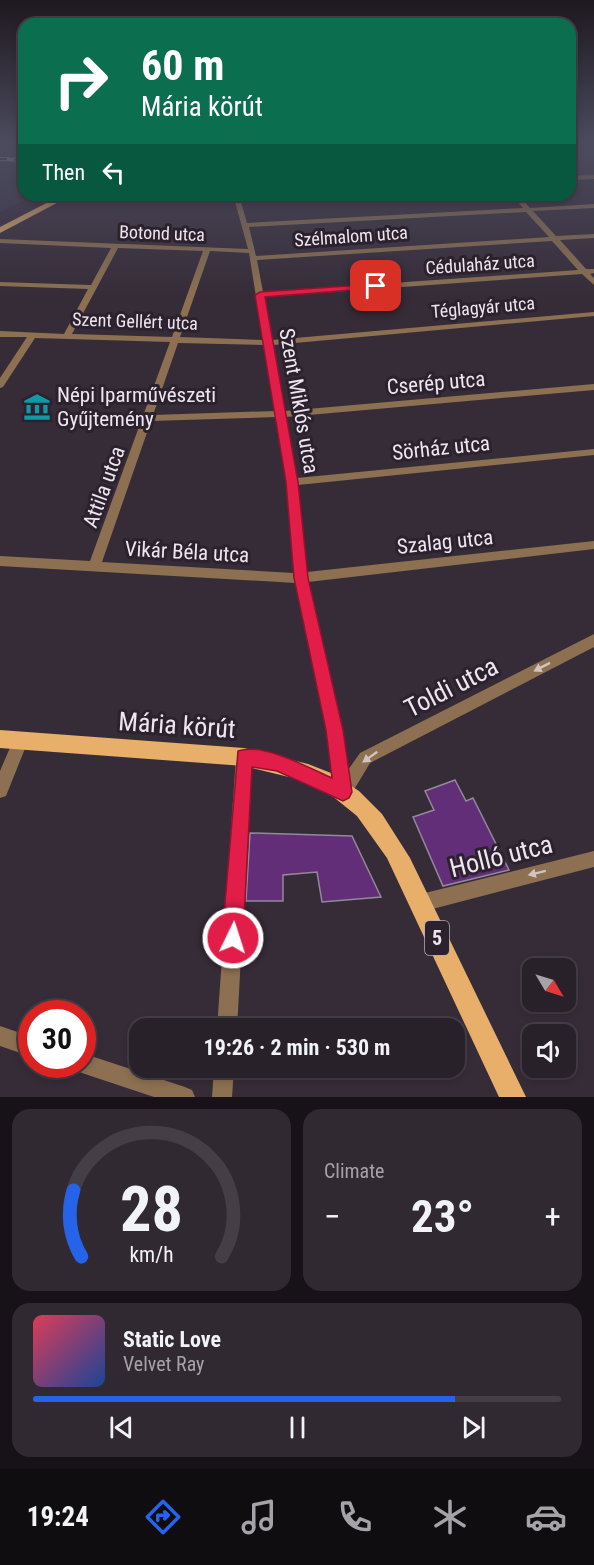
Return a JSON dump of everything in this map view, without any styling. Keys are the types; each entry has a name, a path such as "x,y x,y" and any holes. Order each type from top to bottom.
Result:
{"main road":[{"path":"40,208 50,201"},
{"path":"0,230 55,201"},
{"name":"Mária körút","path":"0,739 244,757 278,763 343,792"},
{"name":"5","path":"343,792 363,808 383,831 421,903 513,1097"}],"street":[{"name":"Szent Miklós utca","path":"239,201 253,254 292,482 301,578 335,730 343,792"},
{"path":"520,201 594,283"},
{"path":"246,225 594,206"},
{"name":"Szélmalom utca","path":"253,254 594,236"},
{"name":"Botond utca","path":"0,241 253,254"},
{"path":"67,335 115,247"},
{"name":"Attila utca","path":"94,567 207,250"},
{"name":"Cédulaház utca","path":"260,295 594,271"},
{"path":"0,284 94,287"},
{"name":"Téglagyár utca","path":"268,343 594,314"},
{"name":"Szent Gellért utca","path":"0,334 268,343"},
{"path":"0,385 33,335"},
{"name":"Cserép utca","path":"148,418 280,414 594,387"},
{"name":"Sörház utca","path":"292,482 594,452"},
{"name":"Szalag utca","path":"301,578 594,545"},
{"name":"Vikár Béla utca","path":"0,561 301,578"},
{"name":"Toldi utca","path":"343,792 365,758 594,640"},
{"path":"0,790 20,741"},
{"path":"228,1018 244,757"},
{"name":"Holló utca","path":"421,903 594,859"},
{"path":"0,1036 18,1042"},
{"path":"96,1068 185,1097"},
{"path":"222,1097 223,1078"}],"shaded area":[{"path":"0,195 18,195 18,201 23,201 0,212"}],"building":[{"path":"455,780 466,801 473,798 509,870 443,886 413,817 434,810 425,791"},
{"path":"250,833 352,836 381,897 322,902 317,872 283,875 283,901 246,901"}],"place":[{"name":"Népi Iparművészeti Gyűjtemény","path":"37,407"}],"route":[{"path":"233,938 244,757 278,763 303,772 343,792 335,730 301,578 292,482 260,295 376,286"}]}
